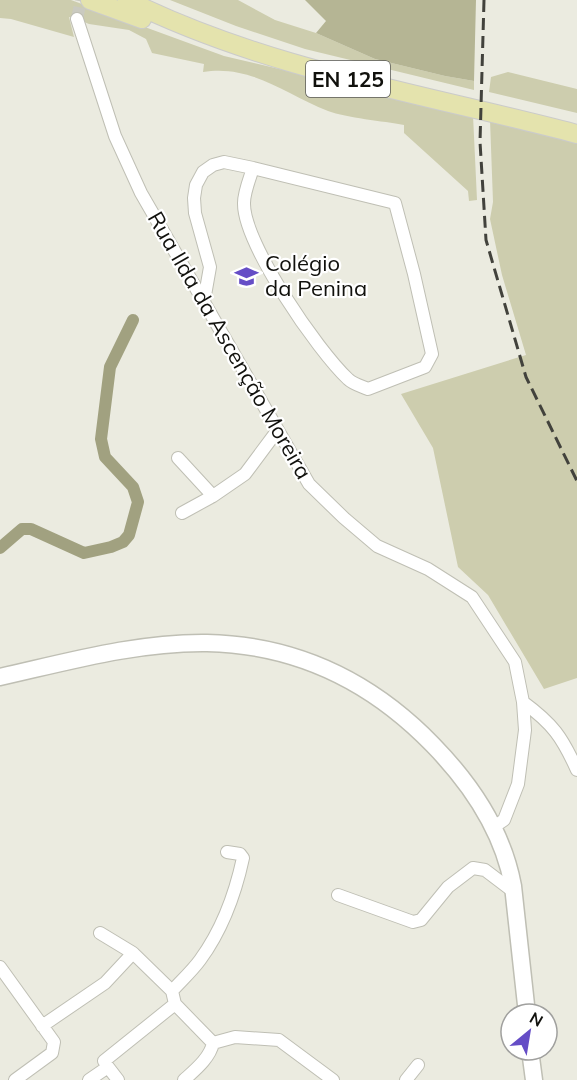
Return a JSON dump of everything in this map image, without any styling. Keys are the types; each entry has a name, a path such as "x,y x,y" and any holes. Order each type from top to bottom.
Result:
{"main road":[{"path":"90,0 204,43 294,68 337,76"},
{"name":"EN 125","path":"127,0 183,26 229,43 337,76 577,134"},
{"name":"EN 125","path":"149,0 225,32 308,59 577,124"},
{"path":"0,677 111,653 207,643 252,647 286,654 320,665 345,677 387,704 423,735 452,766 477,799 509,866 514,892 525,1002"},
{"path":"532,1062 534,1080"}],"street":[{"name":"Rua Ilda da Ascenção Moreira","path":"77,19 115,136 141,193 309,484 377,546 428,569 472,597 515,662 523,702 525,730 518,784 504,820 492,828"},
{"path":"204,301 210,267 195,213 196,185 203,172 213,165 224,162 253,168 395,202 432,354 425,367 368,389 349,381 299,320 249,228 244,203 253,168"},
{"path":"182,513 213,496 245,474 277,431"},
{"path":"178,458 213,496"},
{"path":"523,702 554,727 563,740 577,770"},
{"path":"89,1080 104,1061 173,998 200,961 236,890 243,858 240,854 227,852"},
{"path":"338,895 412,922 421,920 448,887 473,868 485,870 514,892"},
{"path":"100,933 133,952 213,1043"},
{"path":"42,1026 105,983 133,952"},
{"path":"0,967 54,1042 52,1053 15,1080"},
{"path":"213,1043 236,1037 279,1040 333,1080"},
{"path":"184,1080 198,1067 211,1050 213,1043"},
{"path":"104,1061 118,1080"},
{"path":"406,1080 418,1065"}],"green space":[{"path":"0,0 71,0 224,56 473,115 477,200 469,201 468,191 404,133 404,125 328,111 267,82 237,72 203,72 204,64 152,53 146,39 129,30 89,24 69,17 74,37 0,18"},
{"path":"170,0 238,0 275,20 316,33 375,59 474,81 474,90 305,49 236,26"},
{"path":"305,0 476,0 474,81 375,59 316,33 326,21"},
{"path":"508,72 577,89 577,113 489,92 491,77"},
{"path":"490,120 577,142 577,678 544,689 488,595 458,567 433,448 401,394 526,355 502,275 490,219 493,202"}],"waterway":[{"path":"0,548 22,529 31,529 84,553 111,547 123,542 129,535 138,502 133,487 105,457 101,439 110,367 133,320"}],"tunnel":[{"path":"77,19 81,0"}],"railway":[{"path":"484,0 480,142 486,240 526,377 577,481"}],"place":[{"name":"Colégio da Penina","path":"247,276"}]}
